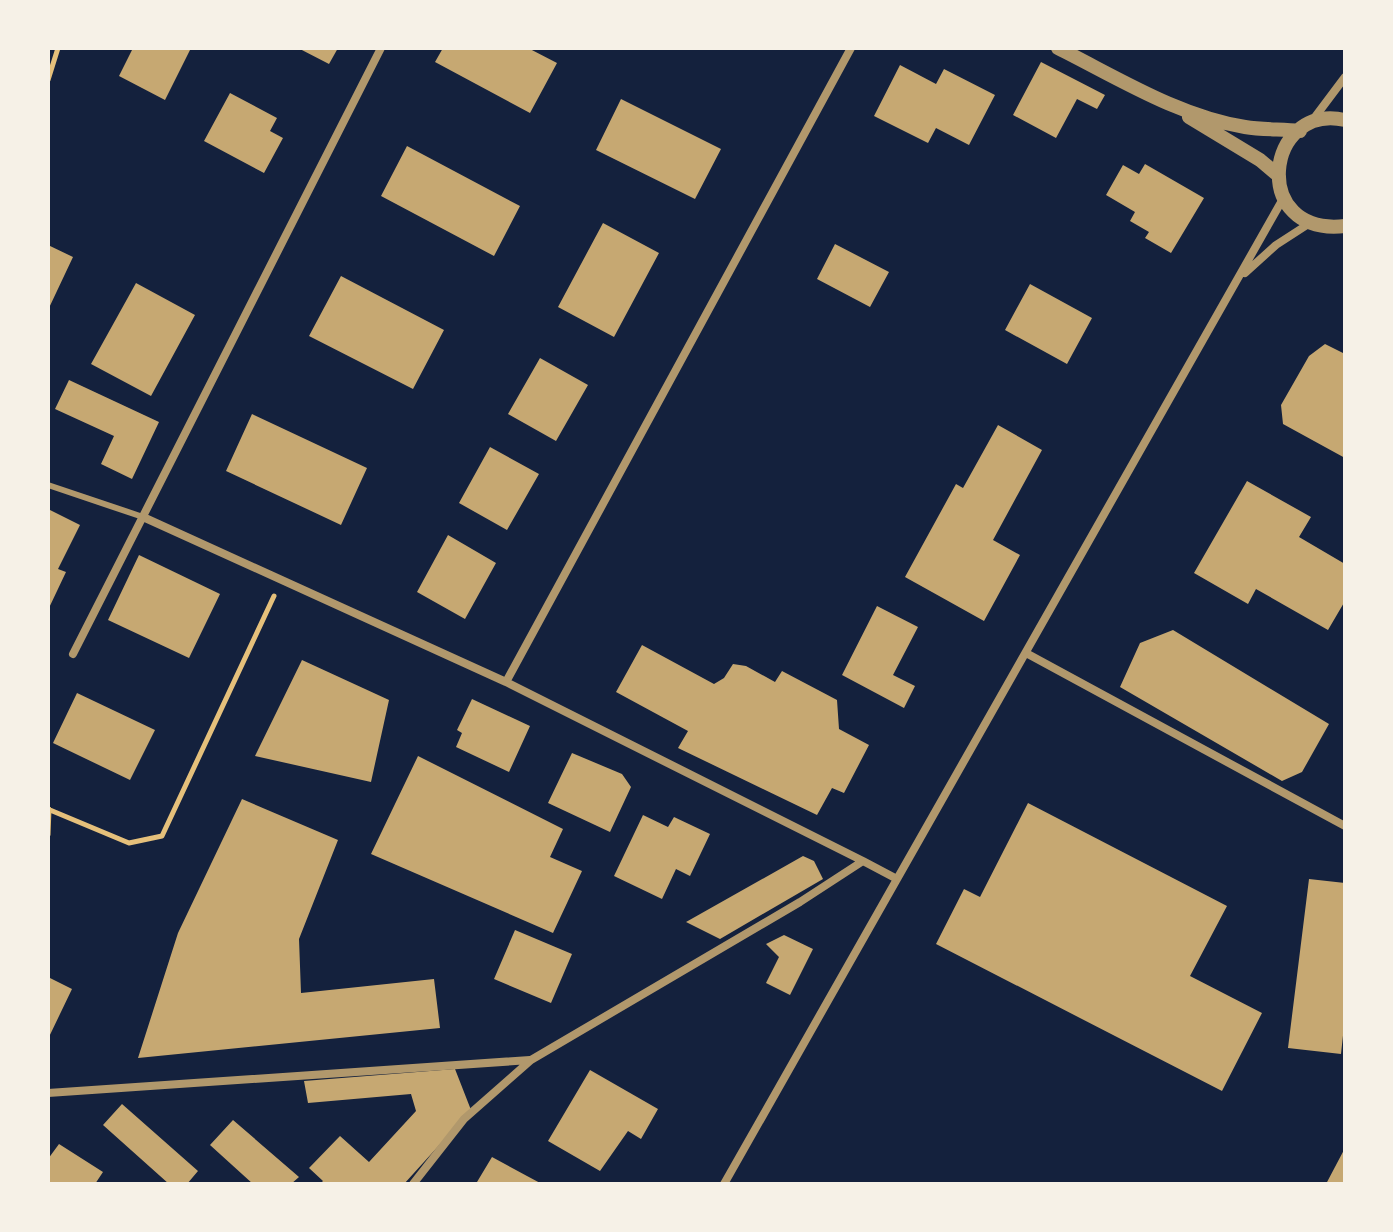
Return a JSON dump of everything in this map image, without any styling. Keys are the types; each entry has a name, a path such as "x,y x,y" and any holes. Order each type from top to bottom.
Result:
{"street":[{"path":"73,654 381,48"},
{"path":"506,682 851,48"},
{"path":"1058,48 1172,106 1260,160 1279,176"},
{"path":"1345,77 1305,127 1291,137 1283,149 1279,176 1284,197 1295,214 1326,228 1345,226"},
{"path":"1172,106 1246,127 1305,127 1336,118 1345,120"},
{"path":"724,1184 1284,197"},
{"path":"1239,278 1276,245 1310,223"},
{"path":"143,517 506,682 897,879"},
{"path":"1026,653 1345,826"},
{"path":"413,1184 464,1119 531,1060 800,902 863,861"},
{"path":"48,1093 531,1060"}],"lane":[{"path":"48,485 143,517"}],"path":[{"path":"48,80 58,48"},
{"path":"48,835 49,809 129,843 162,836 281,580"}],"building":[{"path":"133,48 191,48 165,100 119,76"},
{"path":"298,48 338,48 329,64"},
{"path":"443,48 528,48 557,63 530,113 435,62"},
{"path":"1041,62 1105,95 1097,109 1077,99 1056,138 1013,115"},
{"path":"900,65 936,84 944,69 995,95 969,145 936,128 928,143 874,116"},
{"path":"230,93 277,118 270,131 283,138 264,173 204,141"},
{"path":"621,99 721,149 695,199 596,150"},
{"path":"407,146 520,206 494,256 381,196"},
{"path":"1145,164 1204,198 1171,253 1145,238 1149,232 1130,221 1135,212 1106,195 1123,165 1139,174"},
{"path":"603,223 659,253 614,337 558,307"},
{"path":"835,244 889,272 870,307 817,279"},
{"path":"48,245 73,257 48,310"},
{"path":"341,276 444,330 413,389 309,336"},
{"path":"136,283 195,315 151,396 91,364"},
{"path":"1030,284 1092,318 1067,364 1005,330"},
{"path":"1325,344 1345,354 1345,458 1283,424 1281,405 1309,356"},
{"path":"540,358 588,385 556,441 508,414"},
{"path":"69,380 159,422 132,479 101,464 114,436 55,409"},
{"path":"252,414 367,468 341,525 226,471"},
{"path":"998,425 1042,450 993,540 1020,555 984,621 905,577 956,484 963,488"},
{"path":"490,447 539,474 507,530 459,503"},
{"path":"1247,481 1311,517 1299,537 1345,564 1345,601 1328,630 1256,589 1248,604 1194,573"},
{"path":"48,509 80,525 58,569 66,572 48,610"},
{"path":"448,535 496,563 465,619 417,592"},
{"path":"139,555 220,594 189,658 108,620"},
{"path":"877,606 918,627 893,675 915,686 904,708 842,675"},
{"path":"1173,630 1329,724 1302,772 1282,781 1120,687 1140,643"},
{"path":"642,645 714,684 724,678 733,664 746,666 775,682 782,671 837,700 839,729 869,745 844,793 832,788 817,815 678,748 688,731 616,692"},
{"path":"302,660 389,700 371,782 255,756"},
{"path":"77,693 155,730 130,780 53,743"},
{"path":"472,699 530,726 509,772 456,747 462,733 457,730"},
{"path":"572,753 622,774 631,787 610,832 548,803"},
{"path":"418,756 563,829 550,857 582,871 553,933 371,854"},
{"path":"242,799 338,840 299,939 301,993 434,979 440,1028 138,1058 178,933"},
{"path":"1028,803 1227,906 1190,976 1262,1013 1222,1091 936,944 964,889 980,897"},
{"path":"643,815 668,827 674,817 710,834 690,876 676,869 662,899 614,876"},
{"path":"803,856 814,861 823,879 720,939 686,922"},
{"path":"1309,879 1345,883 1345,1017 1341,1054 1288,1048"},
{"path":"515,930 572,954 551,1003 494,979"},
{"path":"784,935 813,949 790,995 766,983 779,957 766,944"},
{"path":"48,977 72,989 48,1039"},
{"path":"455,1069 471,1110 404,1184 320,1184 323,1181 309,1168 340,1136 369,1162 416,1111 411,1094 308,1103 304,1081"},
{"path":"590,1070 658,1109 641,1139 628,1131 600,1171 548,1141"},
{"path":"122,1104 198,1171 187,1184 169,1184 103,1125"},
{"path":"233,1120 299,1177 291,1184 253,1184 210,1145"},
{"path":"59,1144 103,1172 95,1184 48,1184 48,1159"},
{"path":"1345,1148 1345,1184 1326,1184"},
{"path":"492,1157 542,1184 479,1184 477,1182"}]}
